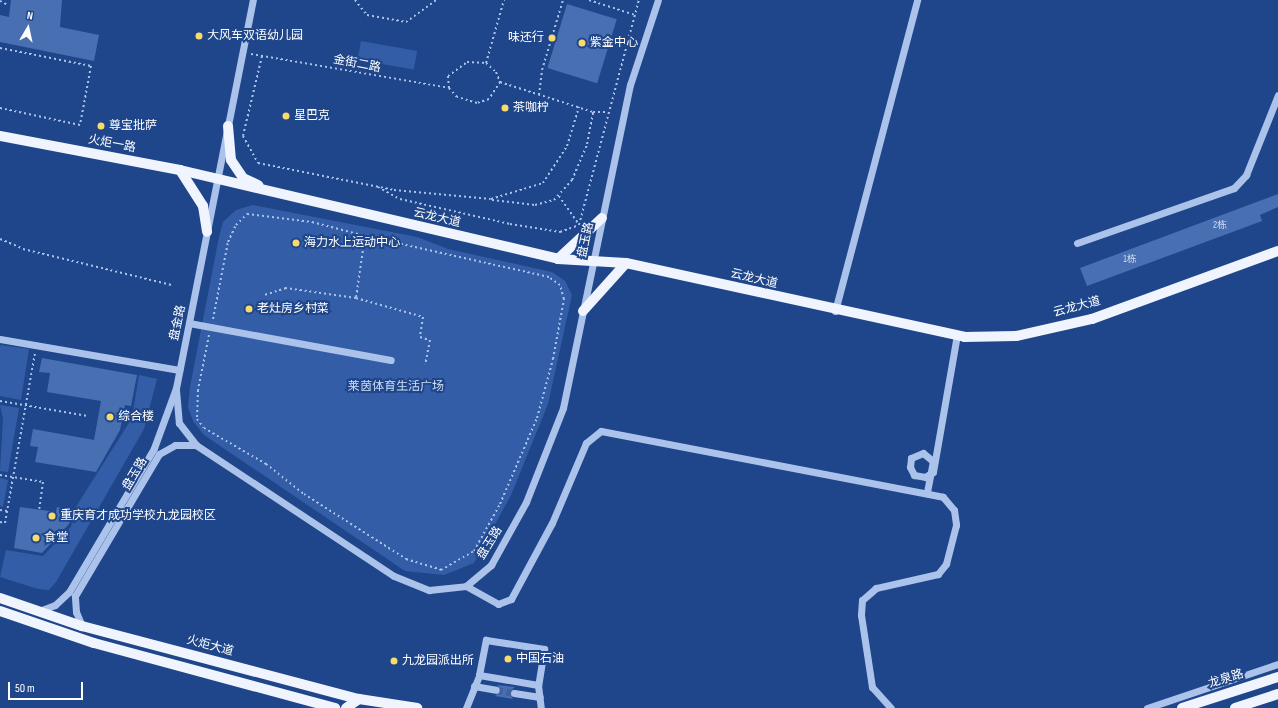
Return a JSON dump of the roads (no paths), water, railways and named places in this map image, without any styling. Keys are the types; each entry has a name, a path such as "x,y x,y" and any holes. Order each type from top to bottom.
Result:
{"main road":[{"path":"228,126 231,160 243,178 273,192"},
{"name":"火炬一路","path":"0,136 180,170 218,180"},
{"path":"180,170 203,206 207,232"},
{"name":"云龙大道","path":"218,180 558,259 626,263 835,311 957,336 1016,336 1092,319 1278,250"},
{"path":"558,259 602,218"},
{"path":"583,311 626,263"},
{"name":"火炬大道","path":"0,598 82,626 359,699 417,708"},
{"path":"0,611 94,643 335,708"},
{"name":"龙泉路","path":"1182,708 1278,677"},
{"path":"1235,708 1278,694"},
{"path":"346,708 359,699"}],"street":[{"name":"盘金路","path":"38,611 55,605 69,592 154,448 176,388 218,180 252,0"},
{"name":"盘玉路","path":"466,586 492,565 526,502 563,408 630,85 658,0"},
{"path":"835,311 918,0"},
{"path":"1077,243 1234,188 1246,175 1278,96"},
{"path":"189,324 391,360"},
{"path":"927,493 932,461 923,453 911,458 910,467 914,475 925,477 933,472 957,336"},
{"path":"0,339 179,370"},
{"path":"176,388 179,423 196,445 394,576 429,590 466,586 498,604 511,599 552,523 586,443 602,431 943,497 954,510 956,526 946,564 938,574 876,588 862,600 860,615 872,687 891,708"},
{"name":"盘玉路","path":"82,626 76,612 75,596 159,454 175,445 196,445"},
{"path":"466,708 479,675 486,640 544,649 538,685 541,708"},
{"path":"1147,708 1278,664"},
{"path":"479,675 538,685"},
{"path":"474,686 496,690"},
{"path":"514,693 540,697"}],"tunnel":[{"path":"496,690 514,693"}],"place":[{"name":"大风车双语幼儿园","path":"199,36"},
{"name":"味还行","path":"552,38"},
{"name":"紫金中心","path":"582,43"},
{"name":"茶咖柠","path":"505,108"},
{"name":"星巴克","path":"286,116"},
{"name":"尊宝批萨","path":"101,126"},
{"name":"海力水上运动中心","path":"296,243"},
{"name":"老灶房乡村菜","path":"249,309"},
{"name":"综合楼","path":"110,417"},
{"name":"重庆育才成功学校九龙园校区","path":"52,516"},
{"name":"食堂","path":"36,538"},
{"name":"中国石油","path":"508,659"},
{"name":"九龙园派出所","path":"394,661"}],"park label":[{"name":"莱茵体育生活广场","path":"396,387"}]}
